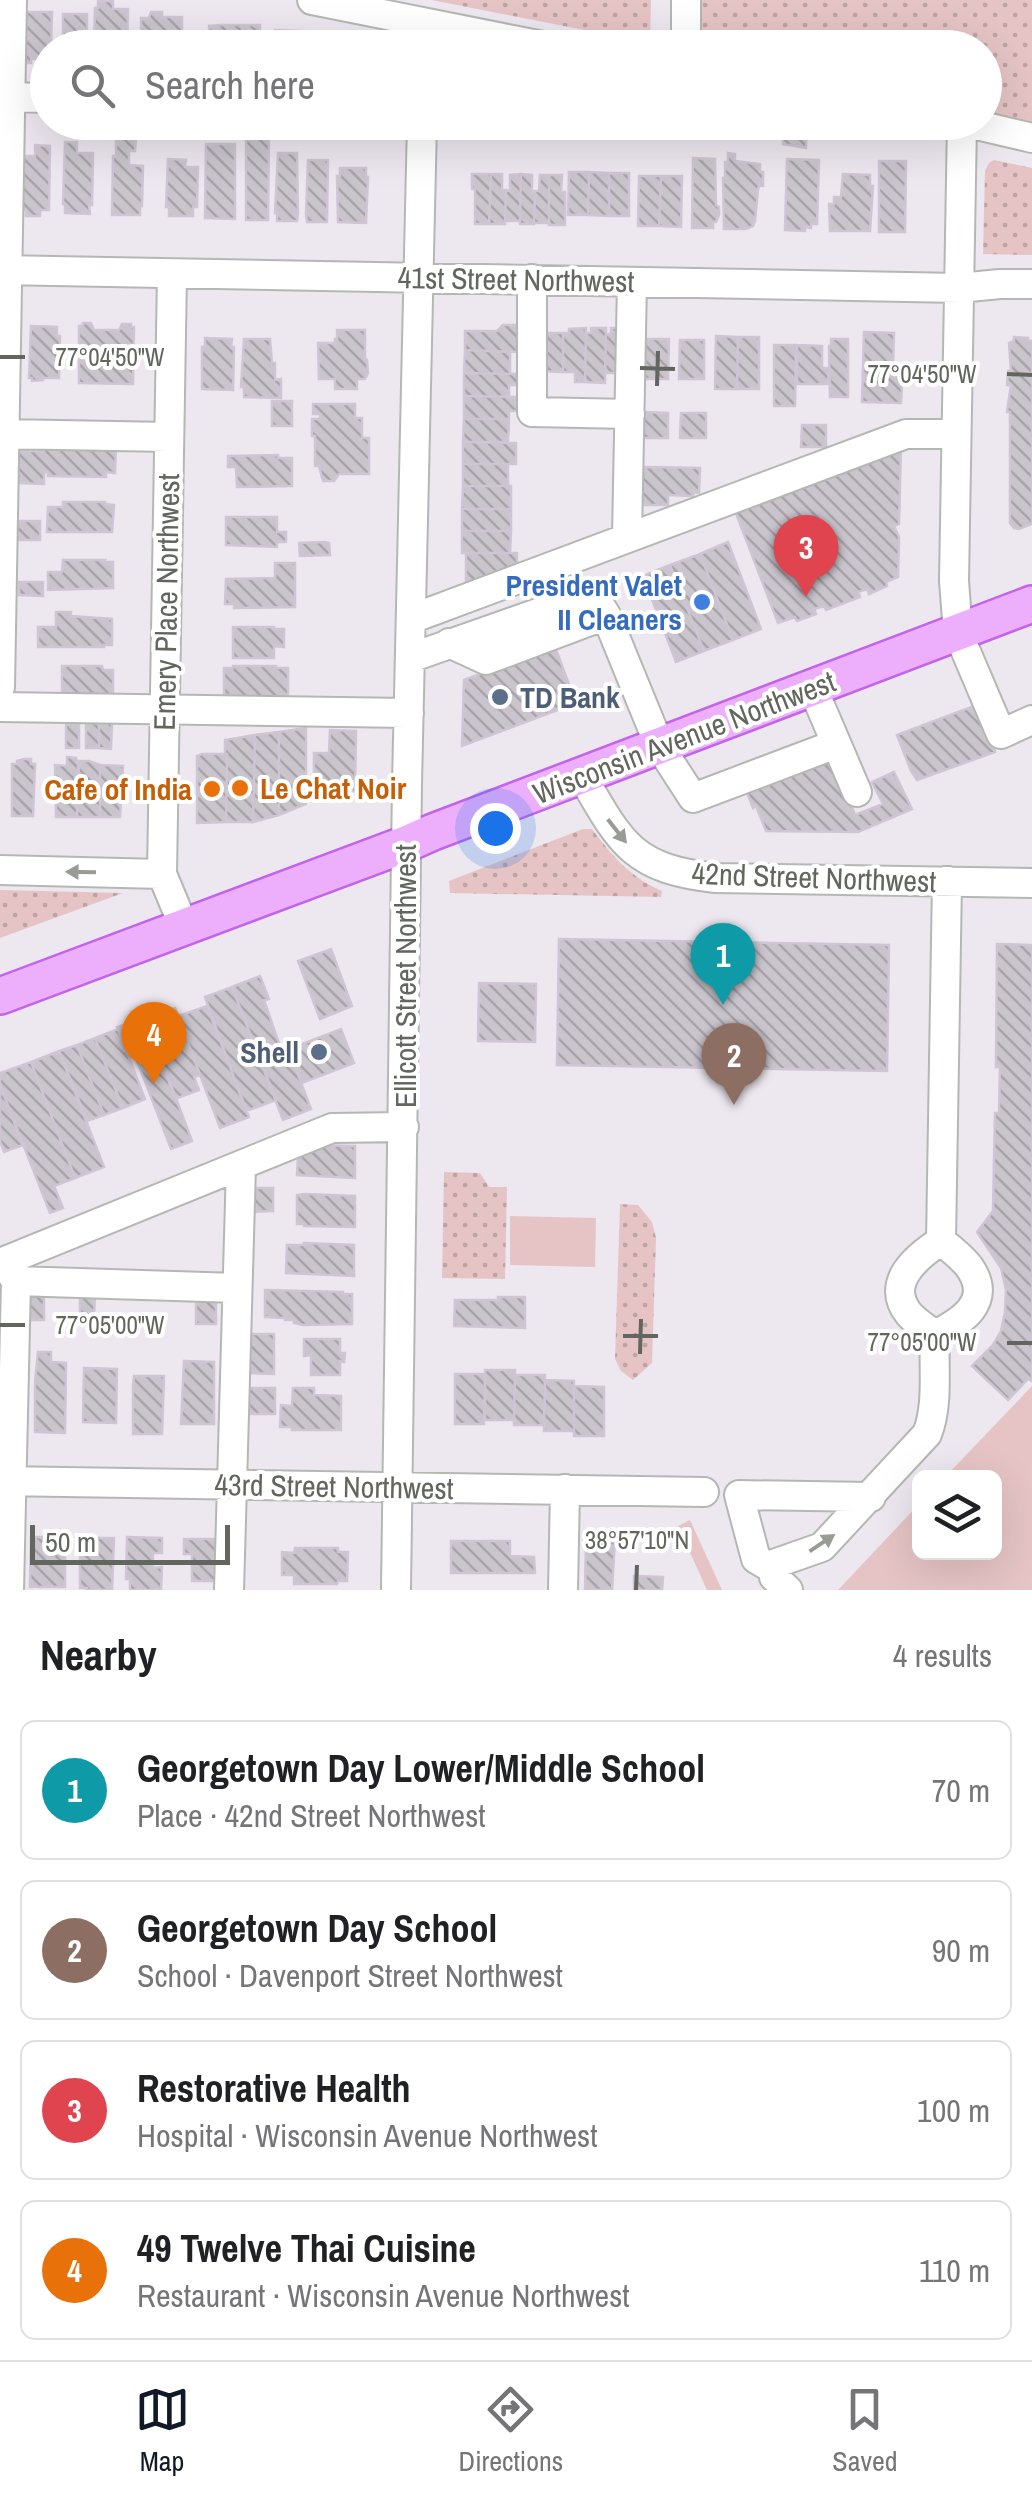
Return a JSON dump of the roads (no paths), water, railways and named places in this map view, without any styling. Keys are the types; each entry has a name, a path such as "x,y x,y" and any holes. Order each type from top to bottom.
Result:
{"main road":[{"name":"Wisconsin Avenue Northwest","path":"0,996 1032,604"}],"street":[{"path":"0,687 3,270 12,0"},
{"path":"312,0 408,30"},
{"path":"686,0 686,30"},
{"path":"10,97 30,98"},
{"path":"1002,131 1032,138"},
{"name":"Ellicott Street Northwest","path":"396,1590 406,844 422,140"},
{"path":"963,140 954,581 958,633 1001,734 1032,720"},
{"name":"41st Street Northwest","path":"3,270 959,288 1032,284"},
{"name":"Emery Place Northwest","path":"172,274 162,874 184,926"},
{"path":"532,280 532,412 630,414"},
{"path":"627,537 632,282"},
{"path":"4,434 169,437"},
{"path":"412,618 906,434 956,434"},
{"path":"410,658 569,602 588,599 599,604 606,615 660,747 693,798 836,744"},
{"path":"813,689 858,792"},
{"path":"0,706 409,713"},
{"name":"42nd Street Northwest","path":"582,776 618,836 644,860 667,870 716,878 1032,883"},
{"path":"0,870 162,874"},
{"path":"936,1335 968,1316 977,1293 971,1269 941,1240 946,881"},
{"path":"6,1269 332,1128 404,1127"},
{"path":"229,1590 241,1166"},
{"path":"936,1335 911,1317 900,1294 907,1268 941,1240"},
{"path":"6,1269 237,1288"},
{"path":"6,1269 10,1590"},
{"path":"738,1494 756,1559 768,1566 776,1580 822,1547 927,1434 932,1422 936,1335"},
{"name":"43rd Street Northwest","path":"6,1481 668,1490 704,1483 738,1494 871,1497"},
{"path":"563,1590 564,1489"}],"place":[{"name":"Restorative Health","path":"806,597"},
{"name":"President Valet II Cleaners","path":"702,602"},
{"name":"TD Bank","path":"500,697"},
{"name":"Le Chat Noir","path":"240,788"},
{"name":"Cafe of India","path":"212,789"},
{"name":"Georgetown Day Lower/Middle School","path":"723,1005"},
{"name":"Shell","path":"319,1052"},
{"name":"49 Twelve Thai Cuisine","path":"154,1084"},
{"name":"Georgetown Day School","path":"734,1105"}]}
